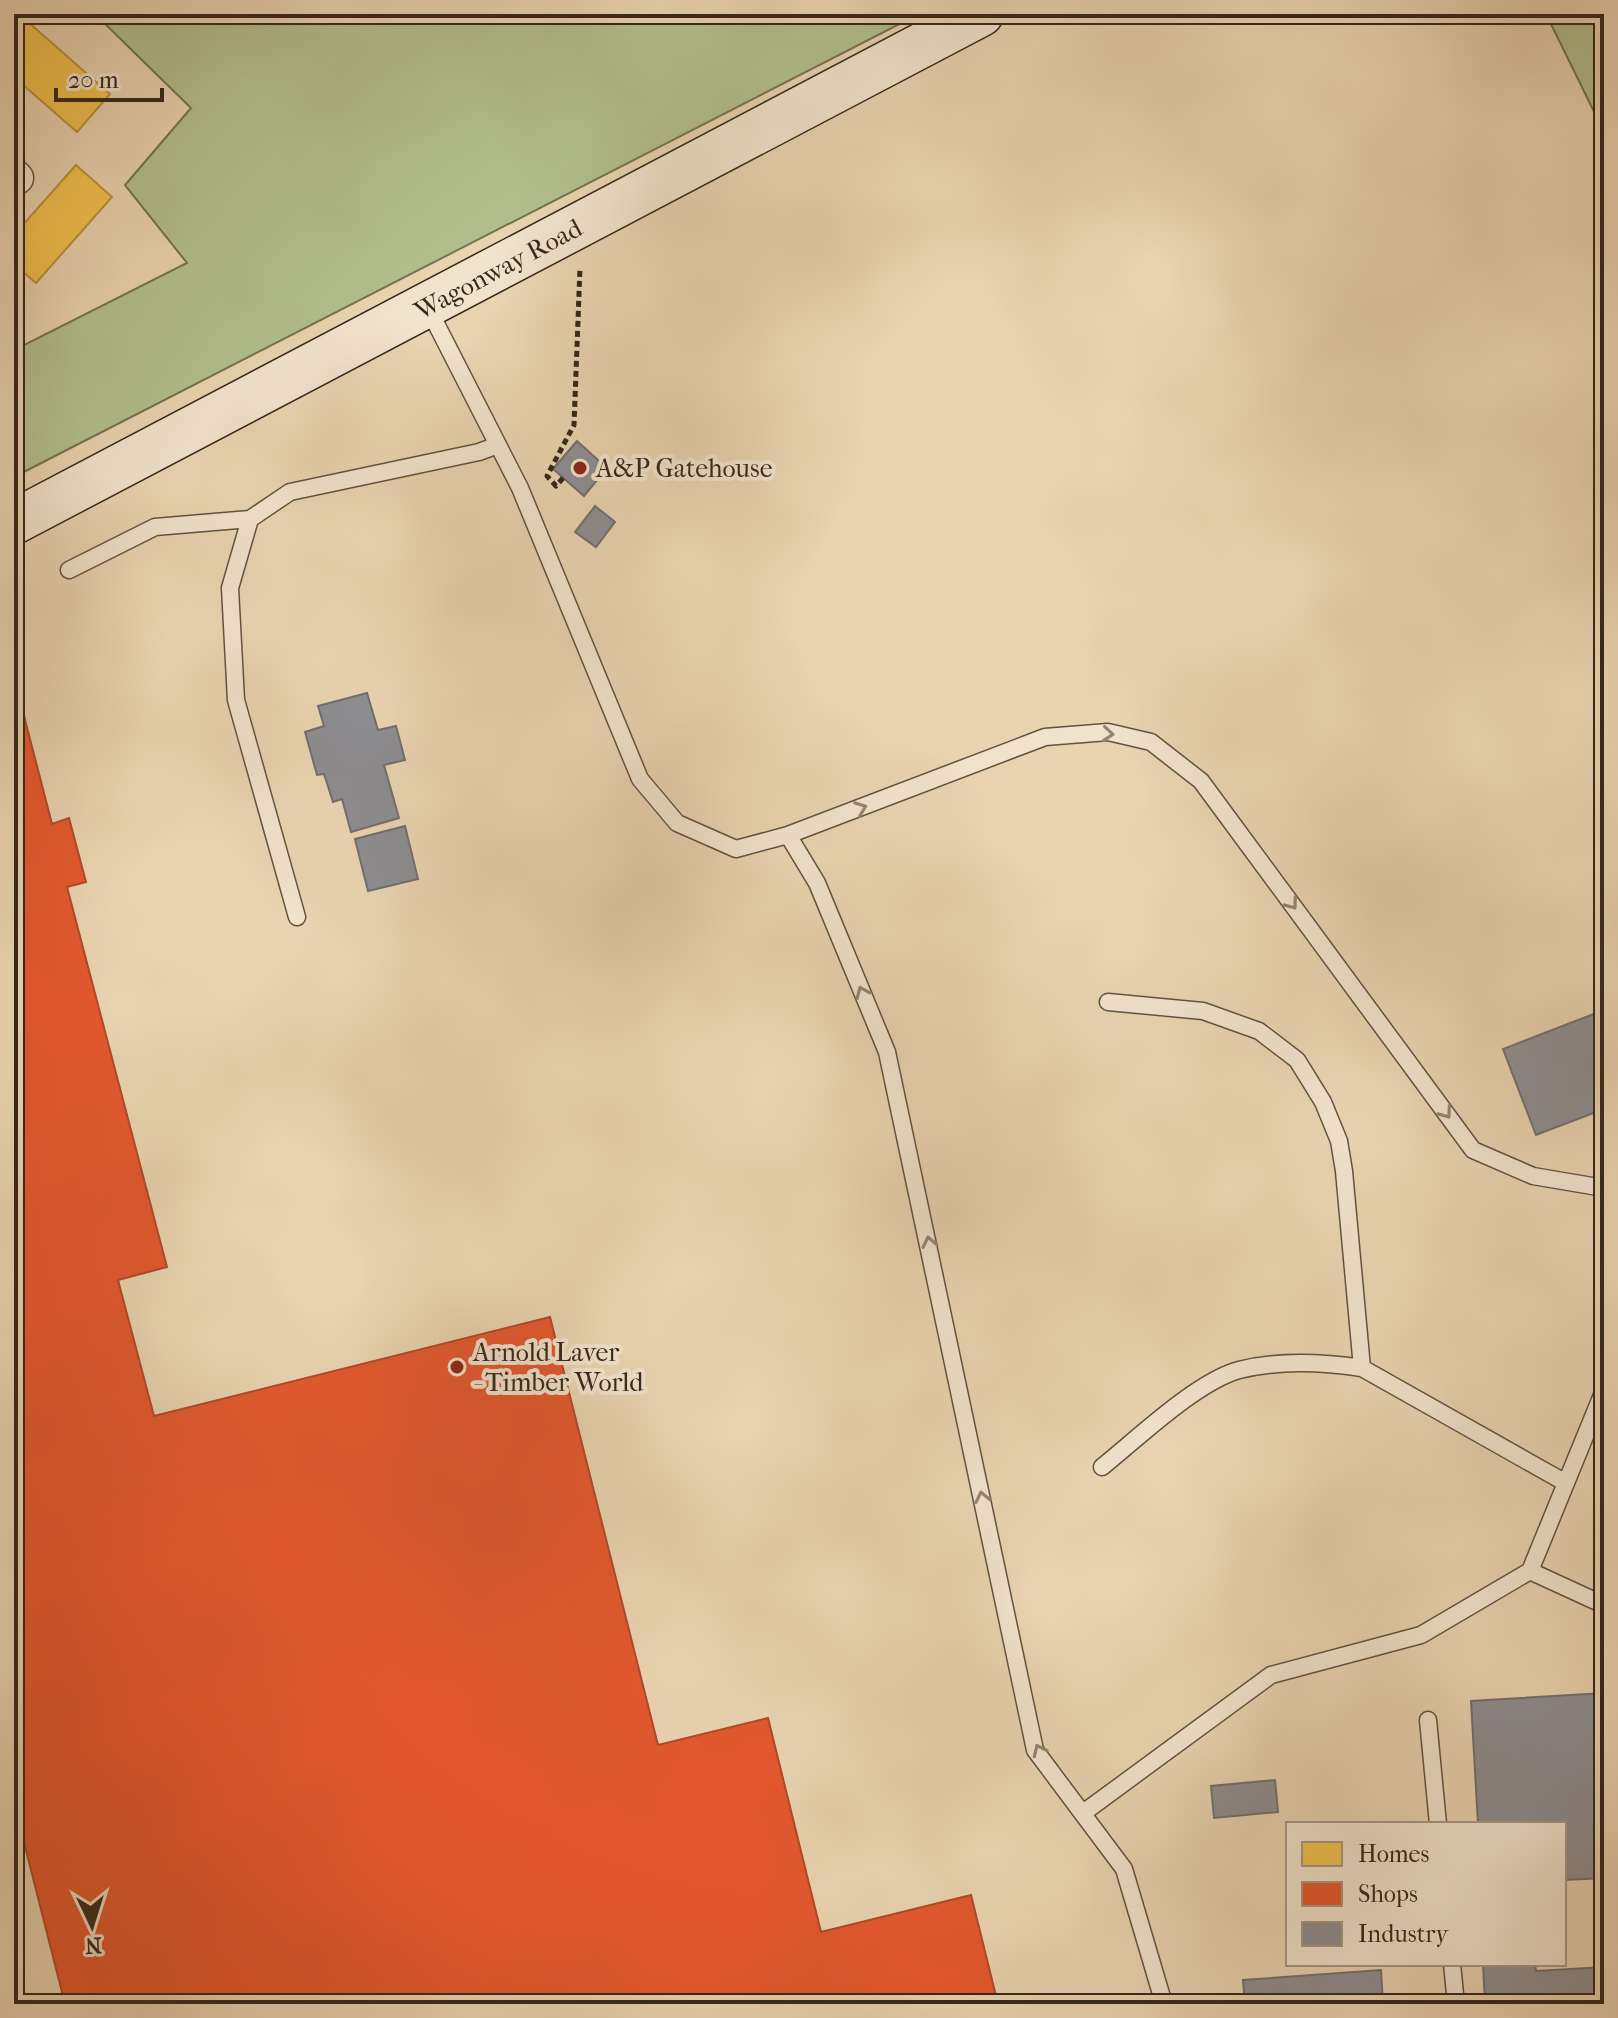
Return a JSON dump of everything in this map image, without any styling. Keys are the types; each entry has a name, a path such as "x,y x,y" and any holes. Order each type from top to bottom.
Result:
{"main road":[{"name":"Wagonway Road","path":"14,522 981,14"}],"lane":[{"path":"427,307 520,488 640,779 677,823 736,849 788,835 1045,737 1108,732 1151,742 1201,781 1473,1150 1533,1176 1604,1188"},
{"path":"69,570 155,527 250,519 290,492 479,452 498,445"},
{"path":"250,519 230,588 236,700 297,917"},
{"path":"788,835 817,883 887,1052 1035,1750 1124,1869 1164,2004"},
{"path":"1108,1002 1203,1011 1259,1031 1297,1060 1323,1102 1339,1141 1362,1368"},
{"path":"1102,1467 1198,1390 1236,1371 1288,1363 1331,1363 1362,1368 1566,1483"},
{"path":"1083,1813 1271,1675 1421,1635 1530,1571 1604,1390"},
{"path":"1530,1571 1604,1605"},
{"path":"1428,1720 1438,1822"},
{"path":"1452,1966 1456,2004"}],"path":[{"path":"563,478 556,486 547,476 574,425 581,260 578,227"}],"green space":[{"path":"95,14 919,14 14,477 14,350 187,263 125,185 191,108"},
{"path":"1546,14 1604,14 1604,132"}],"building: Homes":[{"path":"14,14 19,14 110,94 77,132 14,77"},
{"path":"76,165 112,197 36,283 14,264 14,235"}],"building: Shops":[{"name":"Arnold Laver - Timber World","path":"14,677 52,824 69,818 86,882 67,887 167,1267 118,1280 154,1416 550,1317 658,1745 768,1718 821,1932 971,1895 998,2004 65,2004 14,1803"}],"building: Industry":[{"name":"A&P Gatehouse","path":"577,441 607,468 584,496 553,469"},
{"path":"595,506 615,522 596,547 575,532"},
{"path":"367,693 378,730 396,726 405,760 384,765 399,818 351,832 342,799 333,802 324,774 317,775 305,732 324,726 318,706"},
{"path":"405,826 418,879 368,891 355,839"},
{"path":"1604,1010 1604,1109 1536,1135 1503,1049"},
{"path":"1604,1693 1604,1878 1566,1880 1566,1822 1478,1822 1471,1701"},
{"path":"1275,1780 1278,1812 1214,1818 1211,1786"},
{"path":"1483,1966 1535,1966 1536,1971 1604,1967 1604,2004 1485,2004"},
{"path":"1381,1970 1383,2004 1245,2004 1243,1980"}],"place":[{"name":"A&P Gatehouse","path":"580,468"},
{"name":"Arnold Laver - Timber World","path":"457,1367"}]}
